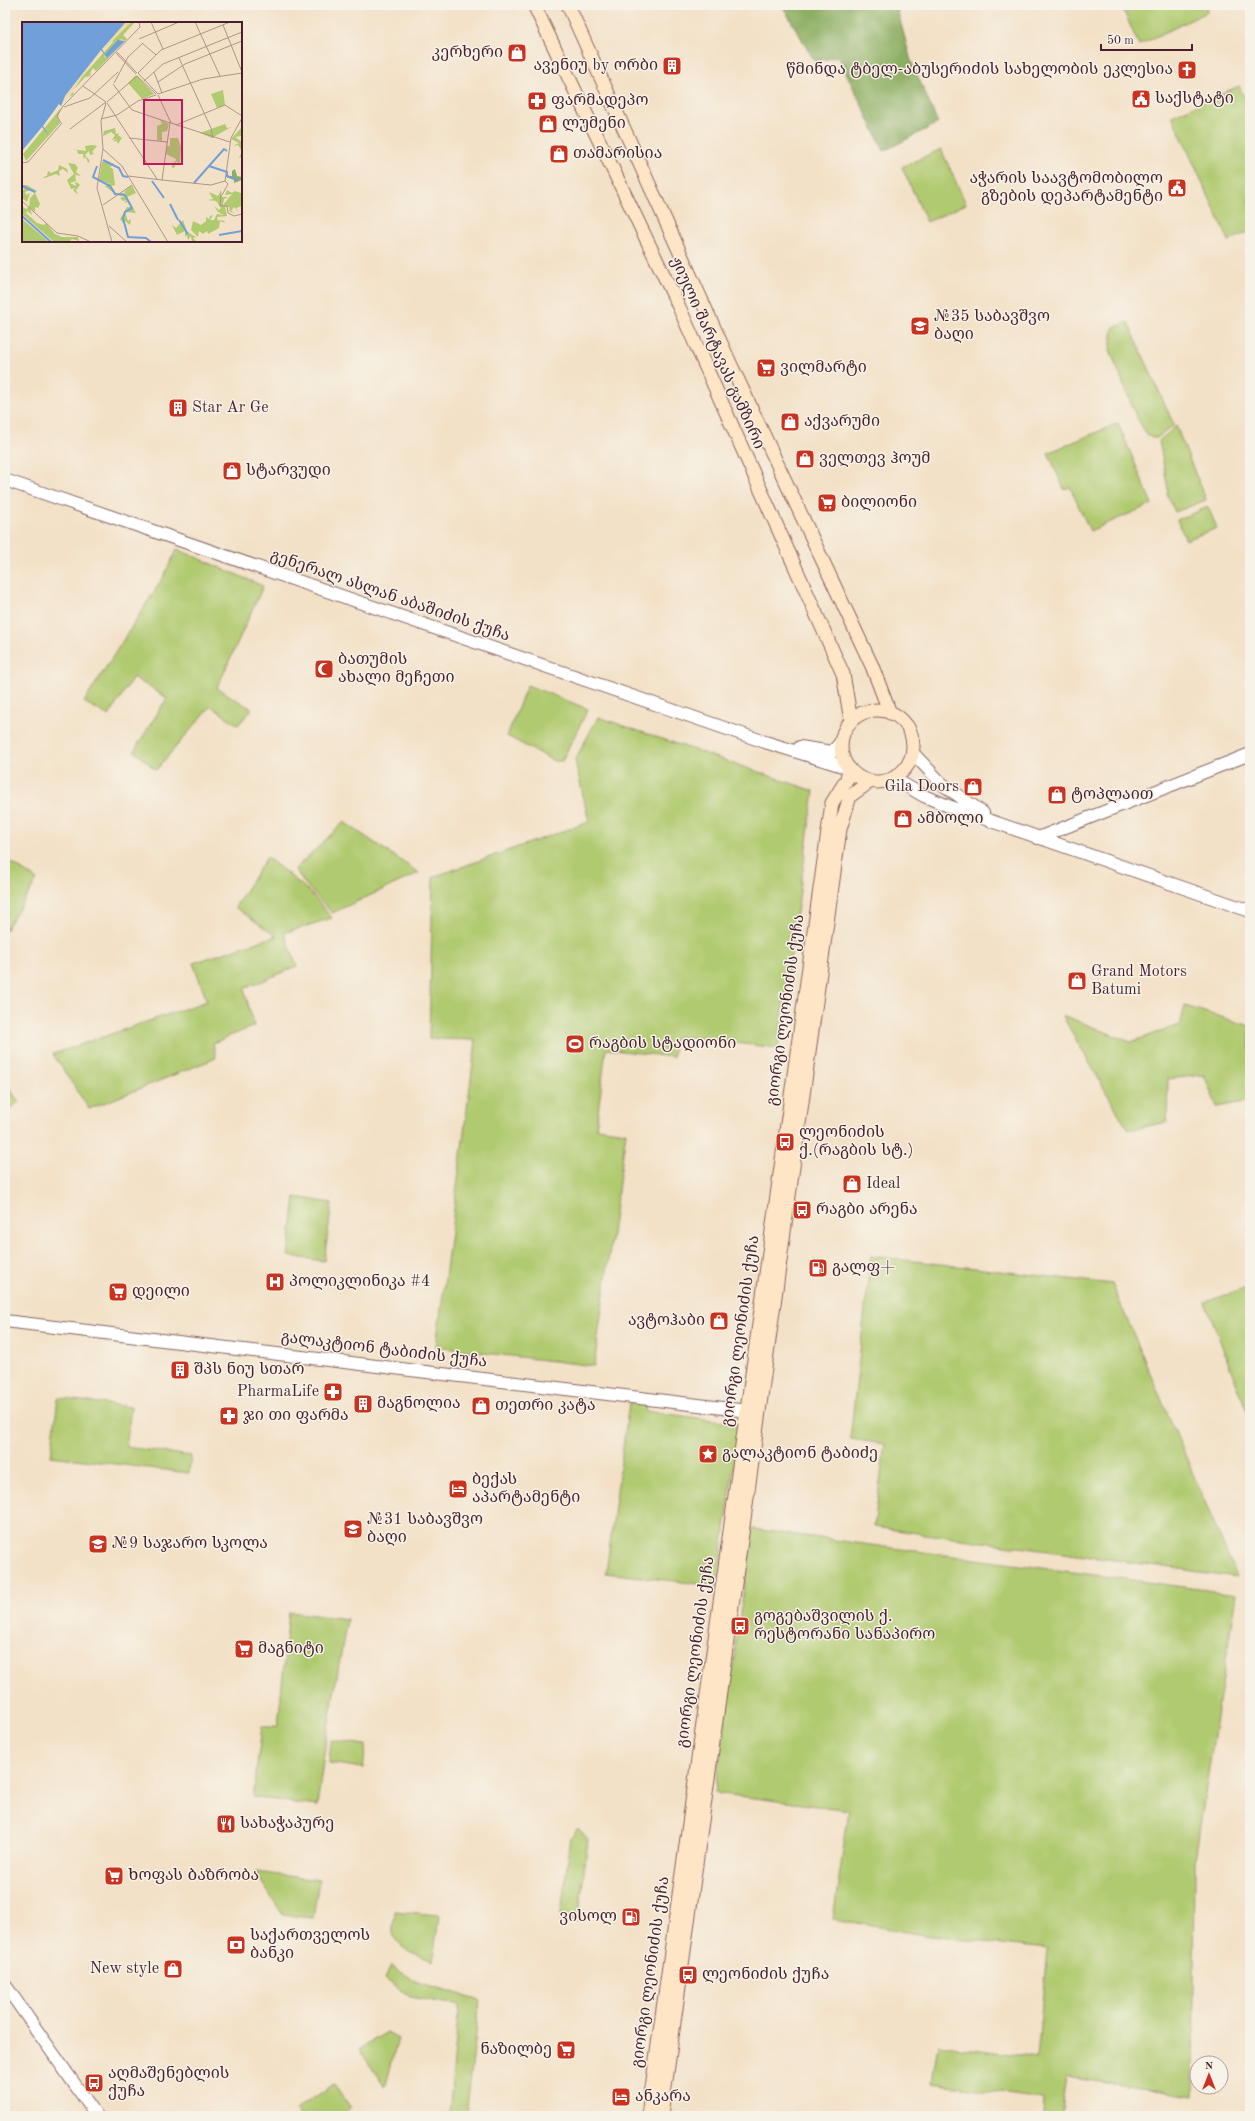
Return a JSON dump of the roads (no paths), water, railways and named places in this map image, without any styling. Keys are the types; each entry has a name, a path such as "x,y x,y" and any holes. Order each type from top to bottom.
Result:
{"main road":[{"name":"ჟიული შარტავას გამზირი","path":"534,5 679,307 843,674 851,721"},
{"name":"ჟიული შარტავას გამზირი","path":"568,5 730,363 872,666 890,713"},
{"path":"876,710 890,713 900,719 908,728 912,740 912,752 909,762 902,771 893,778 882,781 871,781 859,776 849,768 844,760 841,742 844,731 851,721 862,713 876,710"},
{"name":"გიორგი ლეონიძის ქუჩა","path":"661,2116 832,803 847,779 849,768"},
{"name":"გიორგი ლეონიძის ქუჩა","path":"648,2116 840,829 850,796 871,781"}],"street":[{"name":"გენერალ ასლან აბაშიძის ქუჩა","path":"5,480 765,742 849,768"},
{"name":"გენერალ ასლან აბაშიძის ქუჩა","path":"765,742 832,752 841,742"},
{"path":"912,752 941,783 1001,824"},
{"path":"1038,838 1250,754"},
{"path":"893,778 924,796 1038,838 1250,911"},
{"name":"გალაკტიონ ტაბიძის ქუჩა","path":"5,1321 753,1411"},
{"path":"5,1984 97,2116"}],"place":[{"name":"კერხერი","path":"517,53"},
{"name":"ავენიუ by ორბი","path":"672,66"},
{"name":"წმინდა ტბელ-აბუსერიძის სახელობის ეკლესია","path":"1187,70"},
{"name":"საქსტატი","path":"1141,99"},
{"name":"ფარმადეპო","path":"537,101"},
{"name":"ლუმენი","path":"548,124"},
{"name":"თამარისია","path":"559,154"},
{"name":"აჭარის საავტომობილო გზების დეპარტამენტი","path":"1177,188"},
{"name":"№35 საბავშვო ბაღი","path":"920,326"},
{"name":"ვილმარტი","path":"766,368"},
{"name":"Star Ar Ge","path":"178,408"},
{"name":"აქვარუმი","path":"790,422"},
{"name":"ველთევ ჰოუმ","path":"805,459"},
{"name":"სტარვუდი","path":"232,471"},
{"name":"ბილიონი","path":"827,503"},
{"name":"ბათუმის ახალი მეჩეთი","path":"324,669"},
{"name":"Gila Doors","path":"973,787"},
{"name":"ტოპლაით","path":"1057,795"},
{"name":"ამბოლი","path":"903,819"},
{"name":"Grand Motors Batumi","path":"1077,981"},
{"name":"რაგბის სტადიონი","path":"575,1044"},
{"name":"ლეონიძის ქ.(რაგბის სტ.)","path":"785,1142"},
{"name":"Ideal","path":"852,1184"},
{"name":"რაგბი არენა","path":"802,1210"},
{"name":"გალფ+","path":"818,1268"},
{"name":"პოლიკლინიკა #4","path":"275,1282"},
{"name":"დეილი","path":"118,1292"},
{"name":"ავტოჰაბი","path":"719,1321"},
{"name":"შპს ნიუ სთარ","path":"180,1370"},
{"name":"PharmaLife","path":"333,1392"},
{"name":"მაგნოლია","path":"363,1404"},
{"name":"თეთრი კატა","path":"481,1406"},
{"name":"ჯი თი ფარმა","path":"229,1416"},
{"name":"გალაკტიონ ტაბიძე","path":"708,1454"},
{"name":"ბექას აპარტამენტი","path":"458,1489"},
{"name":"№31 საბავშვო ბაღი","path":"353,1529"},
{"name":"№9 საჯარო სკოლა","path":"98,1544"},
{"name":"გოგებაშვილის ქ. რესტორანი სანაპირო","path":"740,1626"},
{"name":"მაგნიტი","path":"244,1649"},
{"name":"სახაჭაპურე","path":"226,1824"},
{"name":"Ხოფას Ბაზრობა","path":"114,1876"},
{"name":"ვისოლ","path":"631,1917"},
{"name":"საქართველოს ბანკი","path":"236,1945"},
{"name":"New style","path":"173,1969"},
{"name":"ლეონიძის ქუჩა","path":"688,1975"},
{"name":"ნაზილბე","path":"566,2050"},
{"name":"აღმაშენებლის ქუჩა","path":"94,2083"},
{"name":"ანკარა","path":"621,2097"}]}
